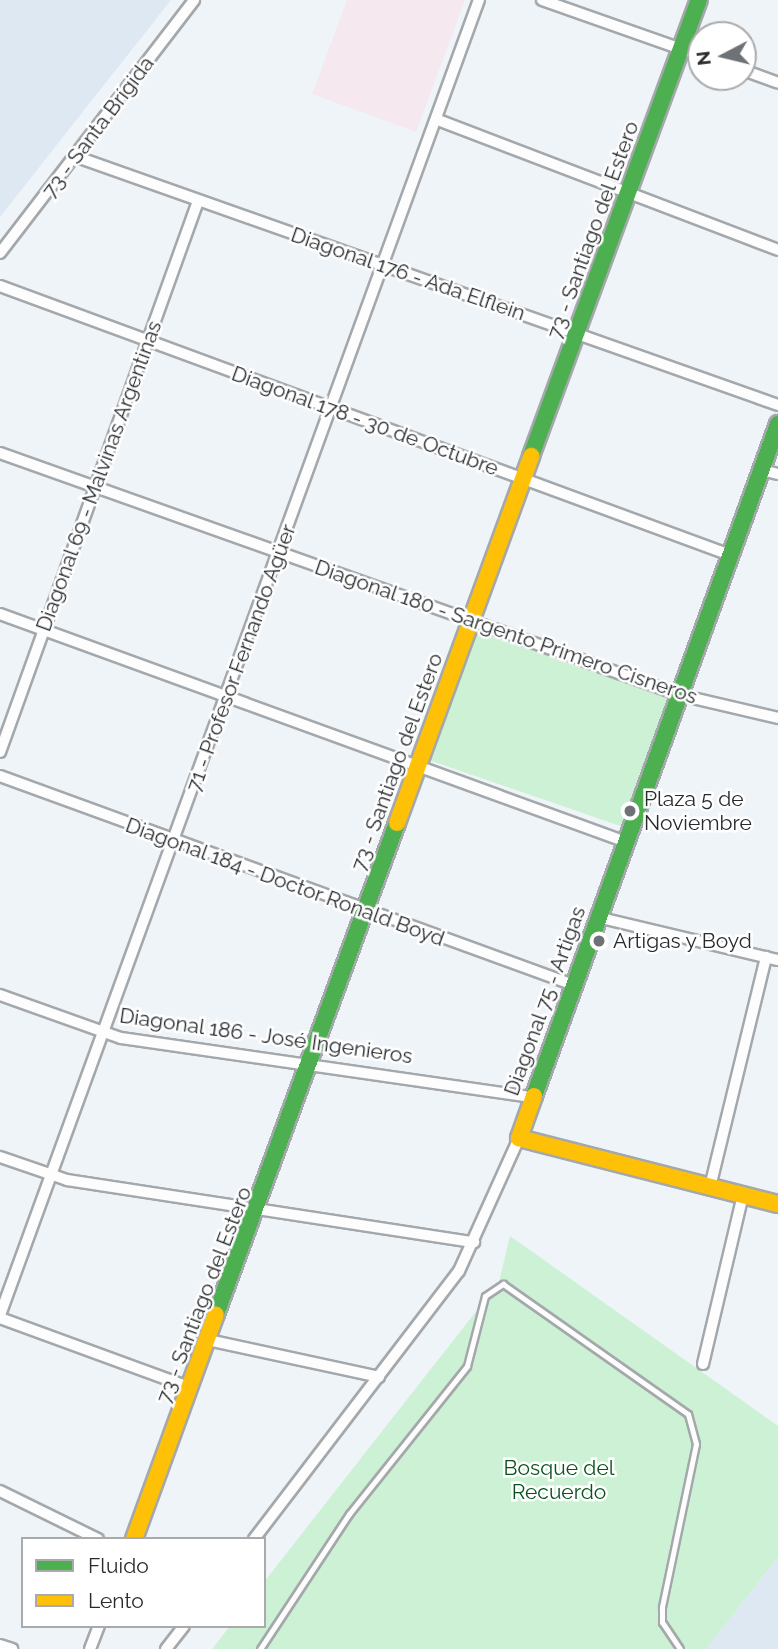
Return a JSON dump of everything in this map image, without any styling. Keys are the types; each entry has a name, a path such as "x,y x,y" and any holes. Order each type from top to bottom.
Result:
{"street":[{"name":"73 - Santa Brígida","path":"0,253 77,157 194,0"},
{"name":"71 - Profesor Fernando Agüer","path":"0,1316 48,1175 387,266 480,0"},
{"path":"542,0 687,51"},
{"name":"73 - Santiago del Estero","path":"135,1537 260,1207 416,768 526,478 699,0"},
{"path":"757,76 778,83"},
{"path":"438,120 778,250"},
{"name":"Diagonal 176 - Ada Elflein","path":"77,157 778,405"},
{"name":"Diagonal 69 - Malvinas Argentinas","path":"0,752 198,201"},
{"name":"Diagonal 178 - 30 de Octubre","path":"0,286 730,555"},
{"name":"Diagonal 75 - Artigas","path":"256,1537 379,1377 474,1242 519,1138 572,984 730,555 770,472 778,424"},
{"name":"Diagonal 180 - Sargento Primero Cisneros","path":"0,453 680,695 778,718"},
{"path":"0,614 416,768 626,842"},
{"name":"Diagonal 184 - Doctor Ronald Boyd","path":"0,776 365,914 572,984"},
{"path":"597,917 772,959 710,1187"},
{"name":"Diagonal 186 - José Ingenieros","path":"0,995 102,1034 532,1097"},
{"path":"519,1138 778,1203"},
{"path":"0,1157 48,1175 474,1242"},
{"path":"703,1364 743,1195"},
{"path":"0,1316 191,1388"},
{"path":"208,1340 379,1377"},
{"path":"0,1491 94,1537"},
{"path":"90,1649 98,1628"},
{"path":"166,1649 182,1628"},
{"path":"0,1645 12,1649"}],"lane":[{"path":"260,1649 349,1514 467,1366 485,1296 503,1284 688,1414 696,1444 662,1607 662,1622 680,1649"}],"shaded area":[{"path":"0,0 171,0 0,217"},
{"path":"347,0 465,0 416,132 312,94"},
{"path":"778,1557 778,1649 706,1649"}],"green space":[{"path":"472,629 673,698 628,829 427,759"},
{"name":"Bosque del Recuerdo","path":"510,1236 778,1426 778,1557 706,1649 212,1649 228,1628 266,1628 266,1579 499,1282"}],"traffic: fast":[{"path":"531,456 699,0"},
{"path":"534,1096 778,424"},
{"path":"216,1314 397,823"}],"traffic: slow":[{"path":"397,823 531,456"},
{"path":"534,1096 519,1138 778,1204"},
{"path":"135,1537 216,1314"}],"place":[{"name":"Plaza 5 de Noviembre","path":"630,811"},
{"name":"Artigas y Boyd","path":"599,941"}]}
